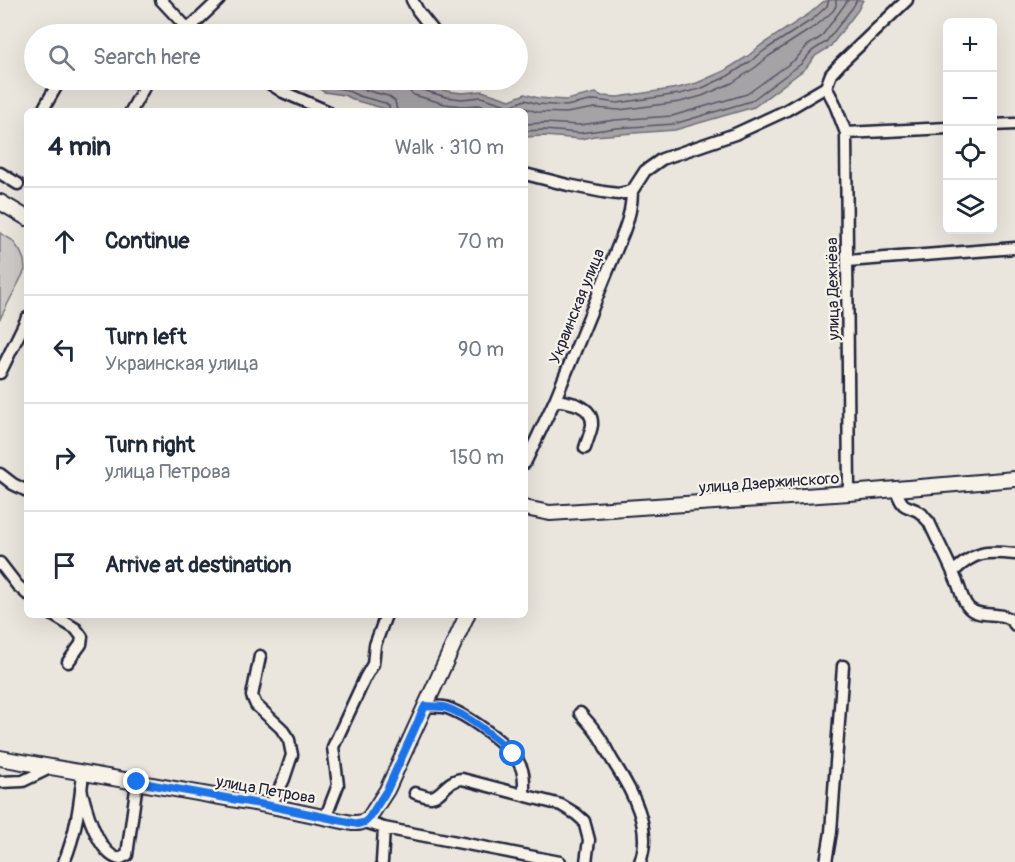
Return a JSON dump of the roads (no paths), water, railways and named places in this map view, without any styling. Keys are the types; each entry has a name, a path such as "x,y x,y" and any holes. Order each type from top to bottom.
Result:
{"main road":[{"path":"0,202 24,216"},
{"name":"улица Дзержинского","path":"528,509 550,513 849,494 1015,479"},
{"path":"365,822 387,790 466,618"},
{"name":"улица Петрова","path":"0,758 326,816 352,823 365,822"}],"street":[{"path":"161,0 182,24"},
{"path":"198,24 219,0"},
{"path":"412,0 428,24"},
{"path":"528,175 603,192 618,194 632,191 645,171 662,159 735,134 785,111 826,87 831,74 841,63 908,0"},
{"name":"улица Дежнёва","path":"826,87 846,133 849,494"},
{"path":"45,106 54,90"},
{"path":"133,108 142,90"},
{"path":"280,90 320,108"},
{"path":"997,125 1015,124"},
{"path":"846,133 943,128"},
{"path":"0,172 18,184"},
{"name":"Украинская улица","path":"528,457 555,400 624,231 630,215 632,191"},
{"path":"847,261 1015,248"},
{"path":"0,373 24,324"},
{"path":"555,400 573,403 586,410 591,416 592,425 585,448"},
{"path":"0,474 24,490"},
{"path":"896,489 900,501 922,514 929,522 953,573 964,603 974,612 1007,616 1015,625"},
{"path":"953,573 963,563 980,553 1015,554"},
{"path":"0,563 24,591"},
{"path":"58,618 76,629 82,637 81,644 68,662"},
{"path":"326,816 338,785 333,747 373,664 375,645 385,618"},
{"path":"260,656 252,696 256,705 281,728 290,740 292,755 271,806"},
{"path":"826,862 831,832 843,666"},
{"path":"425,706 443,707 457,714 483,729 513,754 523,771 524,795"},
{"path":"580,713 598,735 621,773 640,813 644,833 640,862"},
{"path":"0,782 23,781 52,767"},
{"path":"64,862 71,845 83,773"},
{"path":"415,793 430,797 454,780 462,779 561,805 584,821 589,840 586,862"},
{"path":"81,789 86,808 105,849 113,858 119,860 127,855 137,782"},
{"name":"улица Петрова","path":"365,822 384,828 560,862"},
{"path":"382,862 384,828"}],"water":[{"path":"863,0 830,47 815,56 806,68 754,107 675,130 581,139 528,137 528,108 382,108 321,90 444,90 462,93 482,91 510,100 525,94 538,98 566,100 596,93 602,96 618,97 678,88 697,83 724,71 809,14 823,2"}]}
